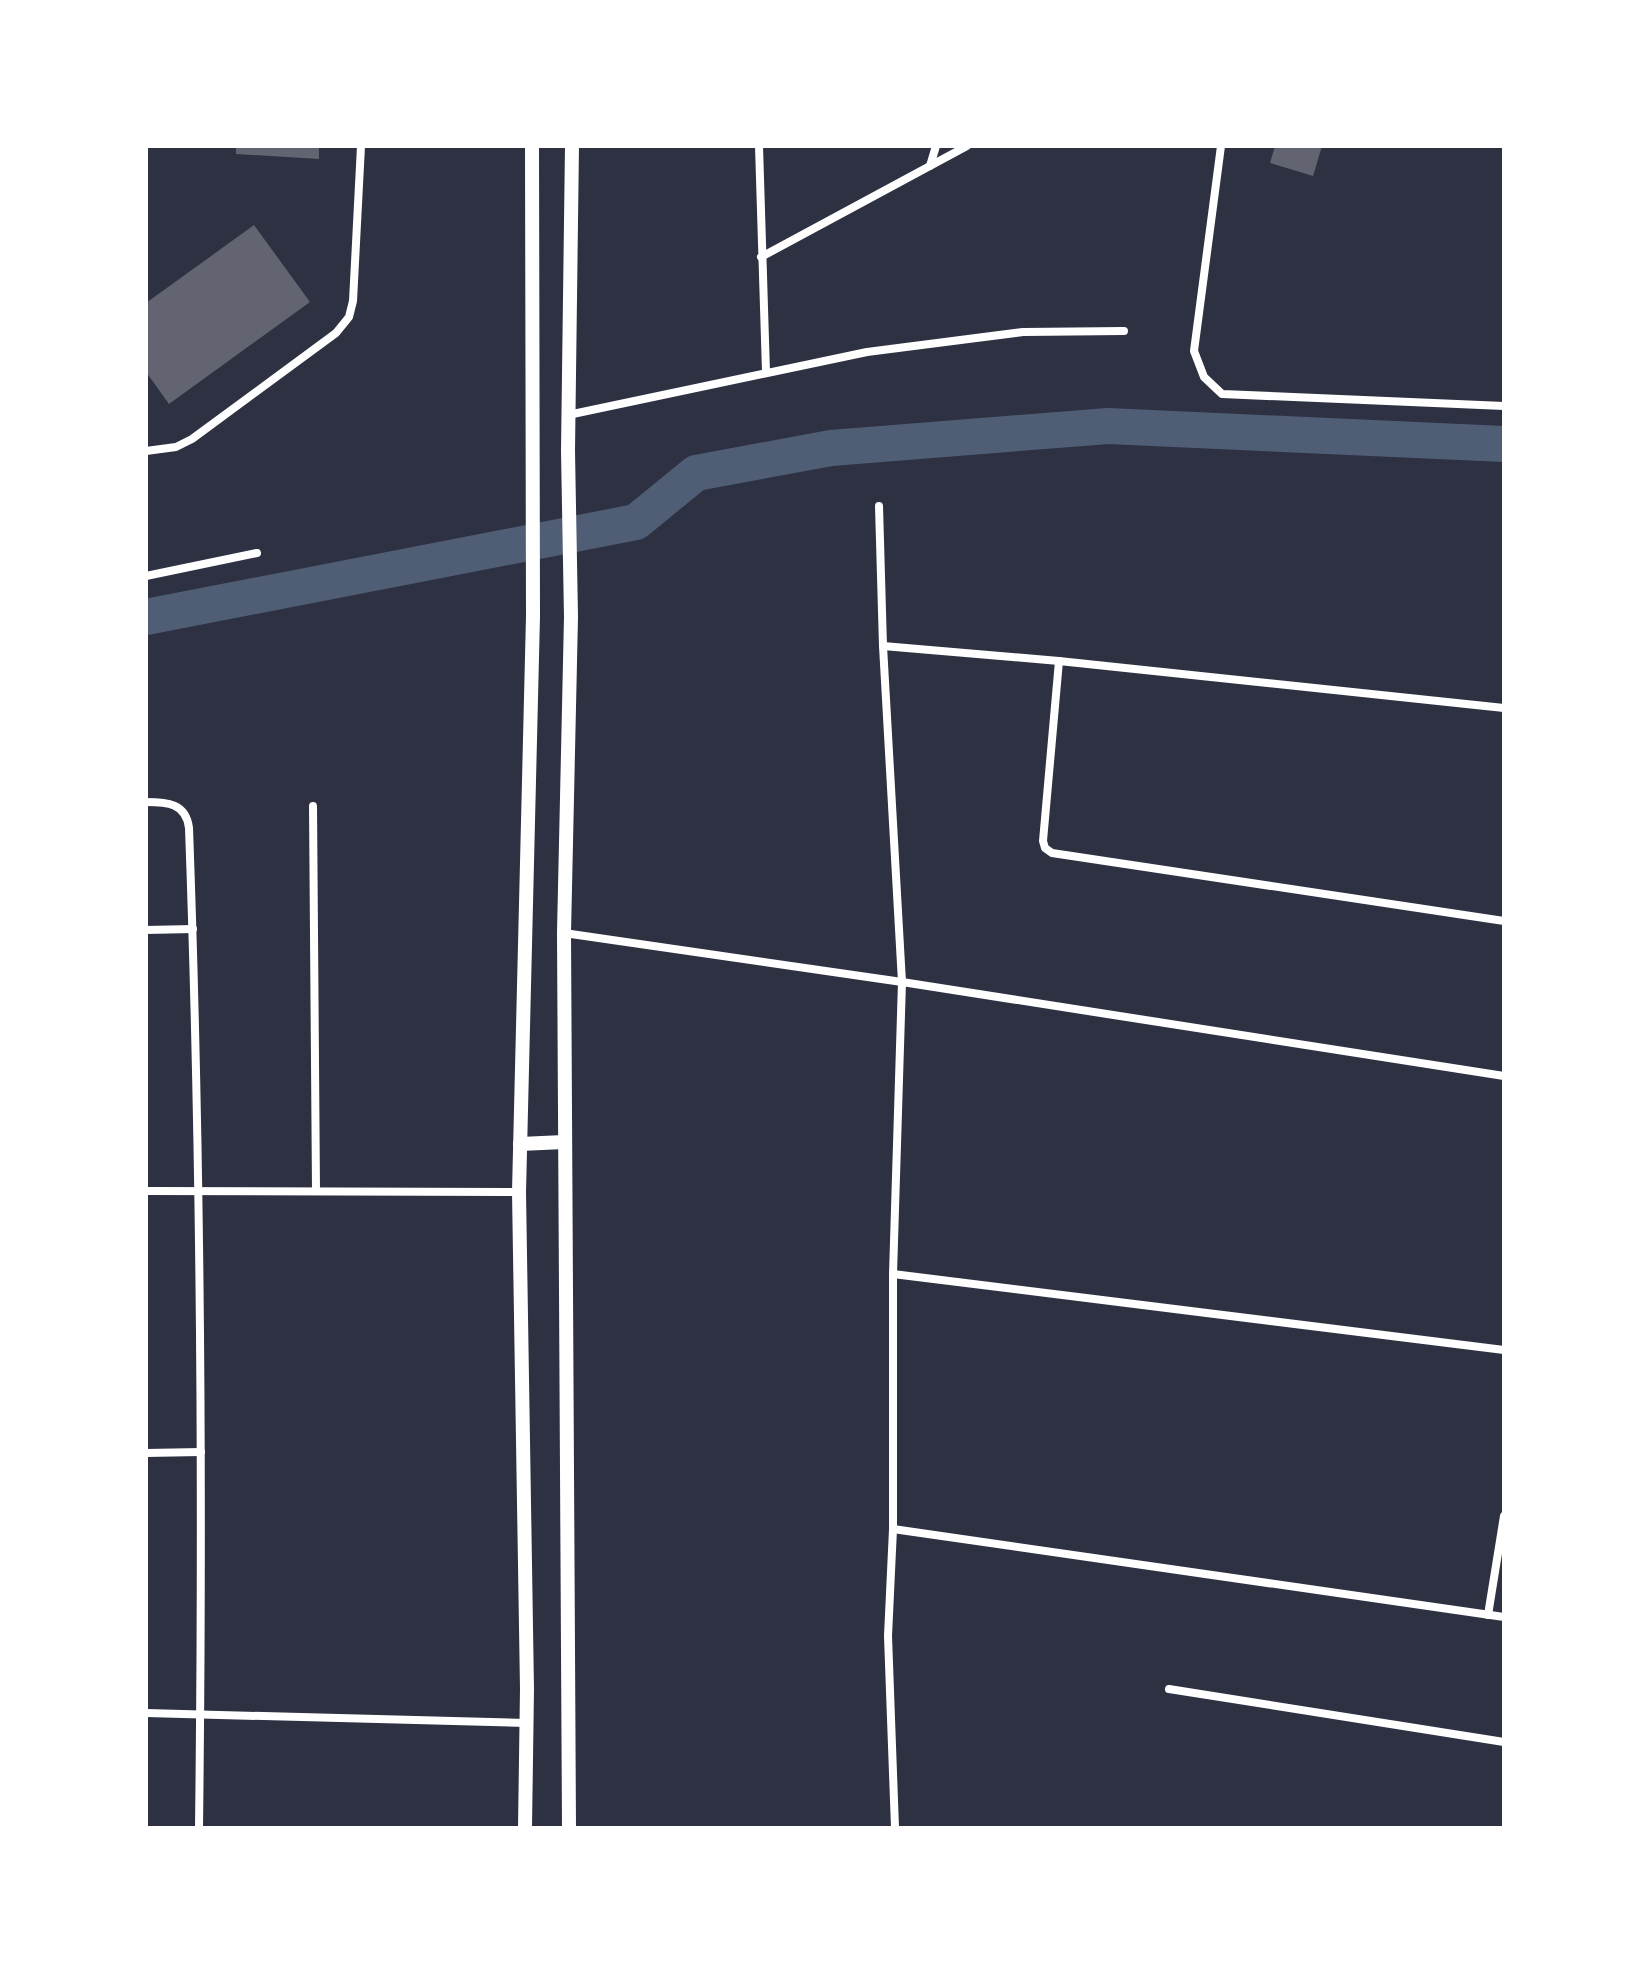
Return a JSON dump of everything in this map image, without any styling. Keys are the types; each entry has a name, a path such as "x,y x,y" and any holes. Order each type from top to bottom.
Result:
{"street":[{"path":"146,451 176,447 192,439 336,333 349,317 353,301 361,146"},
{"path":"525,1828 519,1192 533,616 532,146"},
{"path":"569,1828 564,933 571,617 568,415 572,146"},
{"path":"759,146 766,372"},
{"path":"930,166 936,146"},
{"path":"761,257 967,146"},
{"path":"1221,146 1194,351 1204,377 1222,394 1504,406"},
{"path":"568,415 867,352 1023,332 1124,331"},
{"path":"879,506 883,646 902,982 893,1274 893,1529 888,1636 895,1828"},
{"path":"146,576 257,553"},
{"path":"883,646 1059,661 1504,708"},
{"path":"1059,661 1043,841 1045,848 1052,853 1504,921"},
{"path":"146,802 168,802 182,809 188,818 193,929 201,1452 199,1828"},
{"path":"313,806 316,1190"},
{"path":"146,930 193,929"},
{"path":"564,933 1504,1076"},
{"path":"520,1144 564,1142"},
{"path":"146,1191 519,1192"},
{"path":"893,1274 1504,1350"},
{"path":"146,1453 201,1452"},
{"path":"1488,1615 1504,1516"},
{"path":"893,1529 1504,1617"},
{"path":"1169,1689 1504,1742"},
{"path":"146,1713 526,1723"}],"building":[{"path":"236,146 319,146 319,159 236,154"},
{"path":"1275,146 1322,146 1313,176 1270,163"},
{"path":"254,225 310,302 169,404 146,372 146,303"}],"waterway":[{"path":"146,617 636,522 696,473 831,448 1108,426 1504,444"}]}
